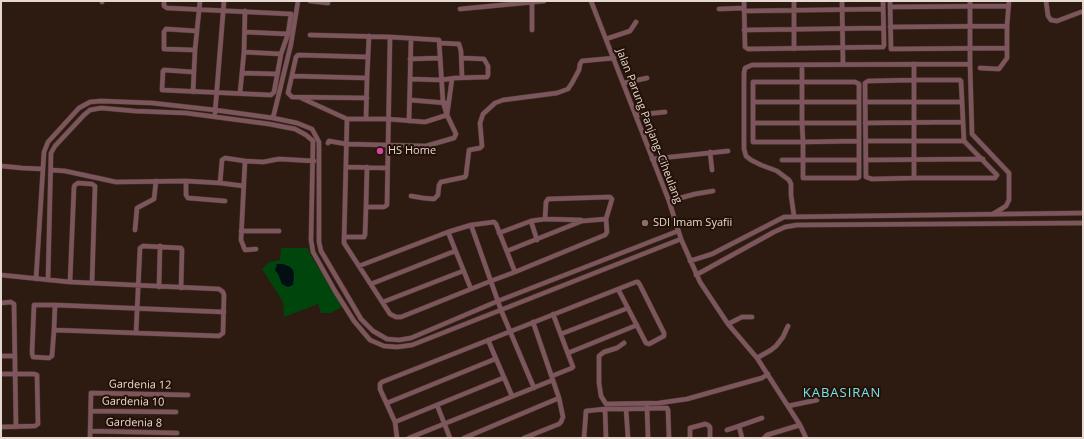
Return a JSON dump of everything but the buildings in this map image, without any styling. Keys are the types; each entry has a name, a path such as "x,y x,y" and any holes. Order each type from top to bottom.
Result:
{"street":[{"path":"164,1 164,6 167,8 245,11 290,14 292,16 277,74 274,92 271,95 164,91 161,88 162,73 164,70 193,72"},
{"path":"193,92 196,30 200,1"},
{"path":"214,117 224,1"},
{"path":"273,118 291,44 298,1"},
{"path":"310,1 328,3"},
{"path":"477,1 478,7"},
{"path":"460,9 544,1"},
{"name":"Jalan Parung Panjang–Ciheulang","path":"591,1 636,115 669,202 678,231 696,275 717,309 757,358 768,374 800,425 806,438"},
{"path":"744,1 745,47 748,49 883,47 883,1"},
{"path":"794,1 794,49"},
{"path":"842,1 843,64"},
{"path":"890,1 890,49 1007,48"},
{"path":"1046,1 1050,20 1057,21 1081,12"},
{"path":"532,2 532,30"},
{"path":"890,7 1009,3 1007,58 999,69 980,68"},
{"path":"970,4 972,134 1009,173 1009,200 1006,206 993,214"},
{"path":"719,9 883,9"},
{"path":"240,93 244,52 245,11"},
{"path":"606,39 630,31 636,22"},
{"path":"890,27 1007,26"},
{"path":"744,30 883,28"},
{"path":"195,50 164,49 164,32 166,29 196,30"},
{"path":"245,32 288,34"},
{"path":"310,35 437,39 440,43 459,44 462,58 462,78"},
{"path":"366,119 366,78 369,36"},
{"path":"366,207 384,207 387,205 390,37"},
{"path":"409,120 410,38"},
{"path":"48,280 52,154 55,146 90,110 101,108 186,113 295,130 306,135 312,141 328,143 330,141 346,144 426,146 454,138 456,134 443,102 439,58 440,43"},
{"path":"244,52 282,54"},
{"path":"367,98 292,97 288,93 298,55 368,57"},
{"path":"410,59 439,58"},
{"path":"410,79 442,80 452,78 487,77 488,66 484,59 462,58"},
{"path":"412,196 434,199 438,195 439,185 441,182 464,178 466,176 469,150 480,148 482,146 480,126 481,118 488,108 495,103 503,100 557,93 568,89 582,61 614,58"},
{"path":"914,64 914,178"},
{"path":"794,216 791,184 789,180 777,171 761,165 746,156 744,149 745,68 752,65 970,64"},
{"path":"802,65 802,82 802,123 803,142 803,178 860,177 859,84 856,82 802,82 753,82 753,142 803,142 859,142"},
{"path":"242,73 277,74"},
{"path":"292,76 366,78"},
{"path":"447,115 452,78"},
{"path":"624,84 647,78"},
{"path":"914,80 960,80 962,82 962,122 964,141 997,174 997,177 866,177 865,83 868,81 914,80"},
{"path":"299,97 347,119 388,119 425,122 447,115"},
{"path":"410,100 449,103"},
{"path":"36,279 44,152 48,142 79,108 90,102 101,101 152,103 215,110 273,118 297,123 312,130 319,142 319,242 321,251 361,318 373,331 387,339 399,340 411,338 678,231"},
{"path":"753,102 859,102"},
{"path":"865,102 962,102"},
{"path":"636,115 665,112"},
{"path":"347,119 344,244 390,314 396,317 401,317 491,280 515,272 605,234 607,232 606,220 612,199 610,197 548,199 546,202 545,219"},
{"path":"753,123 859,122"},
{"path":"865,123 962,122"},
{"path":"312,141 313,161 311,240 313,252 354,321 370,340 384,346 397,347 412,345 681,239"},
{"path":"866,142 964,141"},
{"path":"652,159 728,151"},
{"path":"710,152 712,170"},
{"path":"220,183 222,160 226,158 264,162 278,159 319,162"},
{"path":"866,160 983,159"},
{"path":"782,160 859,160"},
{"path":"245,161 241,240 245,250 256,250"},
{"path":"1,166 42,168"},
{"path":"346,166 387,168"},
{"path":"344,237 365,236 367,167"},
{"path":"52,170 98,177 112,182 186,181 244,186"},
{"path":"135,230 136,210 154,199 156,181"},
{"path":"186,181 186,195 188,198 225,201"},
{"path":"70,282 74,188 75,184 78,183 93,184 95,186 92,283"},
{"path":"669,202 695,194 713,191"},
{"path":"690,261 712,254 784,217 1083,213"},
{"path":"499,233 531,221 545,219 606,220"},
{"path":"507,251 537,240 582,220"},
{"path":"531,221 537,240"},
{"path":"359,266 448,232 471,225 495,223 515,272"},
{"path":"696,275 774,232 785,227 797,225 1083,223"},
{"path":"471,225 501,310 534,388"},
{"path":"241,231 279,231"},
{"path":"448,232 471,289"},
{"path":"136,333 140,248 143,246 160,246 181,248 181,288"},
{"path":"159,287 160,246"},
{"path":"371,284 456,251"},
{"path":"383,302 464,271"},
{"path":"1,275 70,282 219,289 224,295 223,333 219,336 54,330"},
{"path":"397,438 395,422 380,389 380,384 382,382 636,282 638,282 664,333 664,336 648,344 618,290"},
{"path":"1,302 11,302 14,304 16,427"},
{"path":"55,305 52,356 49,358 32,357 34,305 55,305 224,312"},
{"path":"561,334 628,308"},
{"path":"409,438 534,388 572,368 573,365 553,314"},
{"path":"728,324 742,317 752,317"},
{"path":"524,438 559,424 562,422 563,417 559,398 533,322"},
{"path":"568,353 637,326"},
{"path":"757,358 776,346 783,337 788,326"},
{"path":"488,340 512,396"},
{"path":"624,343 617,348 604,352 599,356 601,392 606,404 659,403 687,399 762,378 768,374"},
{"path":"1,356 15,356"},
{"path":"387,403 495,359"},
{"path":"1,374 34,374 38,376 38,424 35,426 1,427"},
{"path":"395,422 503,378"},
{"name":"Gardenia 12","path":"91,411 91,393 188,395"},
{"path":"464,438 559,398"},
{"path":"788,406 817,400"},
{"path":"437,405 450,438"},
{"path":"647,407 648,438"},
{"path":"584,438 586,411 647,407 667,408 669,438"},
{"path":"604,409 606,438"},
{"path":"626,409 628,438"},
{"path":"90,438 91,411"},
{"name":"Gardenia 10","path":"91,411 176,412"},
{"path":"727,430 762,418"},
{"path":"690,438 690,428 692,426 705,424 710,426 710,438"},
{"path":"764,438 767,435 800,425"},
{"path":"739,426 741,438"},
{"name":"Gardenia 8","path":"90,431 177,433"}],"green space":[{"path":"281,248 308,248 310,254 343,306 331,313 321,313 318,304 284,317 283,302 262,269 269,262 280,260"}],"shaded area":[{"path":"277,264 283,264 293,270 293,285 288,287 282,284 275,270"}],"place":[{"name":"HS Home","path":"380,151"},
{"name":"SDI Imam Syafii","path":"645,223"}],"district":[{"name":"KABASIRAN","path":"842,393"}]}
